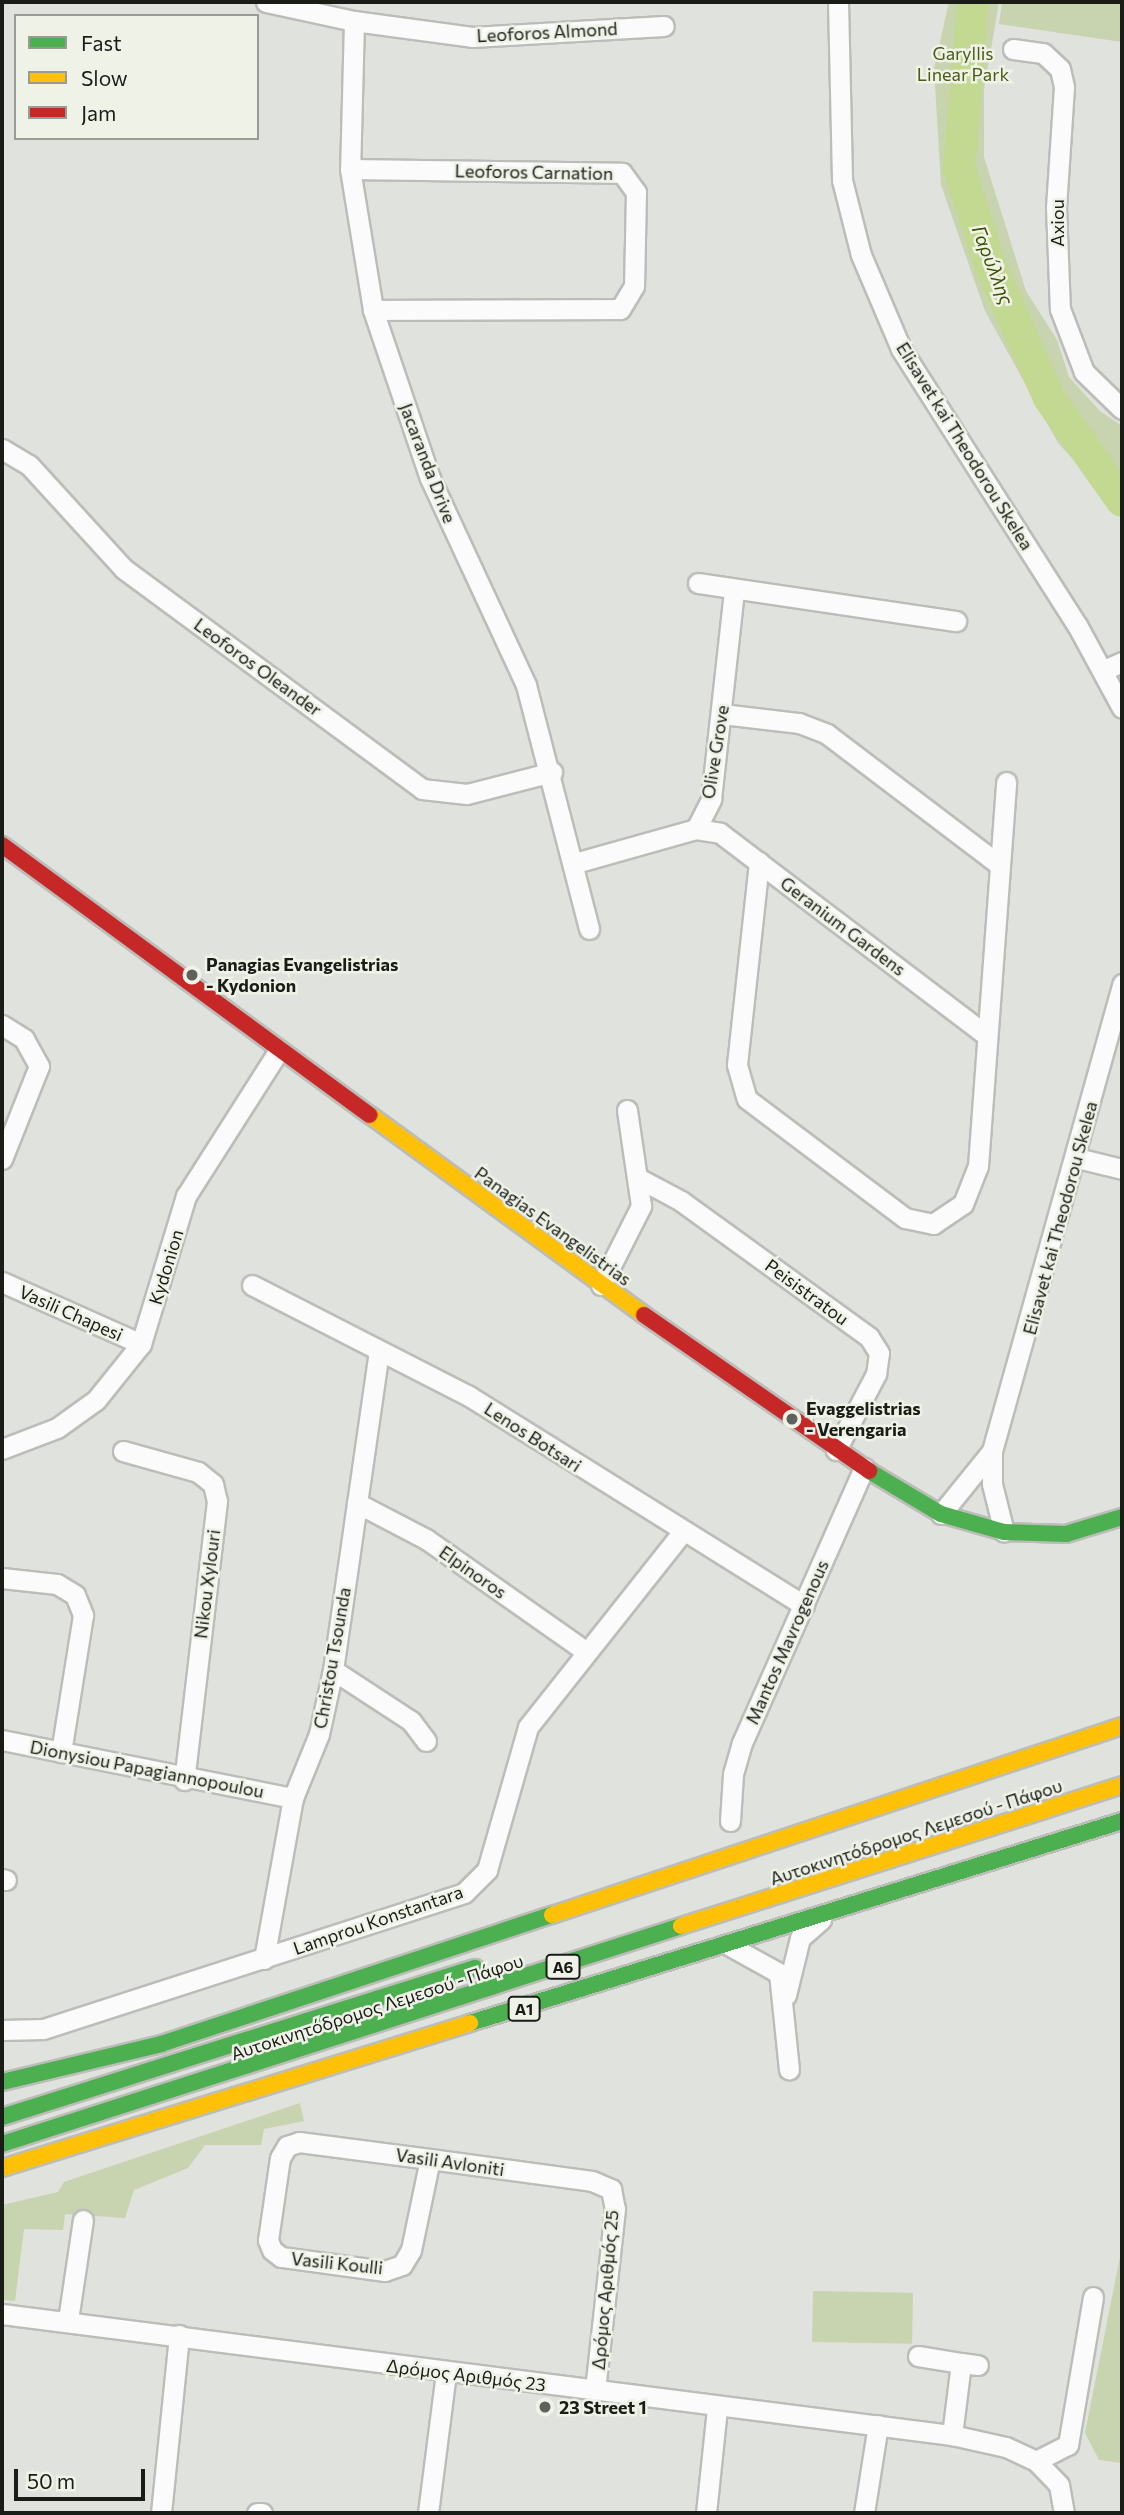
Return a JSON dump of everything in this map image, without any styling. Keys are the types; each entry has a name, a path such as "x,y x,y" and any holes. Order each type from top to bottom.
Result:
{"main road":[{"name":"Panagias Evangelistrias","path":"2,845 601,1285 864,1468 941,1514 1004,1532 1056,1535 1122,1517"},
{"path":"2,2082 161,2044 1122,1726"},
{"name":"Αυτοκινητόδρομος Λεμεσού - Πάφου","path":"2,2144 1122,1785"},
{"name":"A1","path":"2,2168 824,1917 1122,1821"},
{"name":"Αυτοκινητόδρομος Λεμεσού - Πάφου","path":"2,2117 490,1963"}],"street":[{"name":"Leoforos Almond","path":"266,2 354,21 472,37 663,26"},
{"name":"Elisavet kai Theodorou Skelea","path":"838,2 842,180 861,255 901,349 1113,666 1122,708"},
{"name":"Jacaranda Drive","path":"354,21 350,169 373,310 430,478 526,685 552,772 589,929"},
{"name":"Axiou","path":"1013,49 1043,53 1060,69 1064,87 1056,207 1060,309 1084,372 1122,409"},
{"name":"Leoforos Carnation","path":"350,169 622,173 636,192 634,286 620,309 373,310"},
{"name":"Leoforos Oleander","path":"2,449 29,465 124,569 422,789 467,794 552,772"},
{"path":"698,583 956,621"},
{"name":"Olive Grove","path":"696,829 710,799 722,714 734,590"},
{"path":"722,714 799,723 827,734 998,864"},
{"path":"759,862 737,1065 747,1099 905,1218 933,1224 962,1204 978,1166 985,1034 1006,782"},
{"path":"575,863 696,829"},
{"name":"Geranium Gardens","path":"696,829 720,834 985,1034"},
{"name":"Elisavet kai Theodorou Skelea","path":"1004,1532 992,1484 992,1451 1077,1157 1122,984"},
{"path":"2,1025 35,1051 38,1066 2,1158"},
{"name":"Kydonion","path":"8,1448 57,1428 96,1400 141,1344 186,1196 279,1050"},
{"path":"601,1285 641,1206 640,1178 627,1110"},
{"path":"1077,1157 1122,1169"},
{"name":"Peisistratou","path":"640,1178 681,1201 869,1336 879,1353 876,1374 836,1450"},
{"name":"Vasili Chapesi","path":"2,1282 141,1344"},
{"name":"Lenos Botsari","path":"252,1285 469,1396 682,1533 804,1605"},
{"name":"Christou Tsounda","path":"264,1959 293,1798 319,1734 333,1670 379,1351"},
{"name":"Nikou Xylouri","path":"123,1451 198,1472 212,1484 217,1501 184,1780"},
{"name":"Elisavet kai Theodorou Skelea","path":"941,1514 992,1451"},
{"name":"Mantos Mavrogenous","path":"730,1821 733,1774 742,1742 864,1468"},
{"name":"Elpinoros","path":"357,1503 410,1528 584,1650"},
{"name":"Lamprou Konstantara","path":"2,2030 43,2029 464,1893 478,1882 487,1870 522,1739 584,1650 682,1533"},
{"path":"2,1578 57,1584 75,1595 83,1615 61,1752"},
{"path":"333,1670 411,1721 426,1741"},
{"name":"Dionysiou Papagiannopoulou","path":"2,1740 184,1780 293,1798"},
{"path":"785,2002 800,1938 824,1917"},
{"path":"730,1946 779,1973 785,2002 789,2069"},
{"name":"Vasili Avloniti","path":"287,2146 299,2142 430,2159 592,2181 611,2189"},
{"name":"Vasili Koulli","path":"287,2146 280,2158 270,2227 272,2250 281,2257 385,2271 402,2265 411,2250 430,2159"},
{"name":"Δρόμος Αριθμός 25","path":"595,2391 615,2209 611,2189"},
{"path":"68,2320 83,2220"},
{"path":"1064,2513 1063,2494 1043,2466 1068,2445 1093,2297"},
{"name":"Δρόμος Αριθμός 23","path":"2,2314 68,2320 717,2409 952,2435 1043,2466"},
{"path":"161,2513 179,2335"},
{"path":"918,2356 970,2364 952,2435"},
{"path":"428,2513 446,2373"},
{"path":"706,2513 717,2409"},
{"path":"864,2513 878,2425"}],"green space":[{"name":"Garyllis Linear Park","path":"949,2 999,2 984,90 984,157 1026,291 1057,340 1069,377 1100,411 1122,426 1122,512 1058,443 985,311 941,185 934,68"},
{"path":"1002,2 1122,2 1122,42 999,24"},
{"path":"300,2103 304,2121 264,2129 261,2145 205,2145 188,2168 134,2190 125,2218 65,2214 63,2230 24,2229 15,2301 2,2300 2,2205 58,2192 64,2182"},
{"path":"1122,2247 1122,2463 1099,2460 1085,2433"},
{"path":"813,2291 913,2293 912,2344 812,2342"}],"waterway":[{"name":"Γαρύλλης","path":"973,2 959,168 991,267 1049,398 1122,501"}],"traffic: fast":[{"path":"869,1471 941,1514 1004,1532 1066,1534 1122,1517"},
{"path":"470,2023 1122,1821"},
{"path":"2,2082 161,2044 552,1915"},
{"path":"2,2144 681,1926"},
{"path":"2,2117 475,1968"}],"traffic: slow":[{"path":"370,1115 644,1315"},
{"path":"552,1915 1122,1726"},
{"path":"681,1926 1122,1785"},
{"path":"2,2168 470,2023"}],"traffic: jam":[{"path":"2,845 370,1115"},
{"path":"644,1315 869,1471"}],"place":[{"name":"Panagias Evangelistrias - Kydonion","path":"192,975"},
{"name":"Evaggelistrias - Verengaria","path":"792,1419"},
{"name":"23 Street 1","path":"545,2407"}]}
